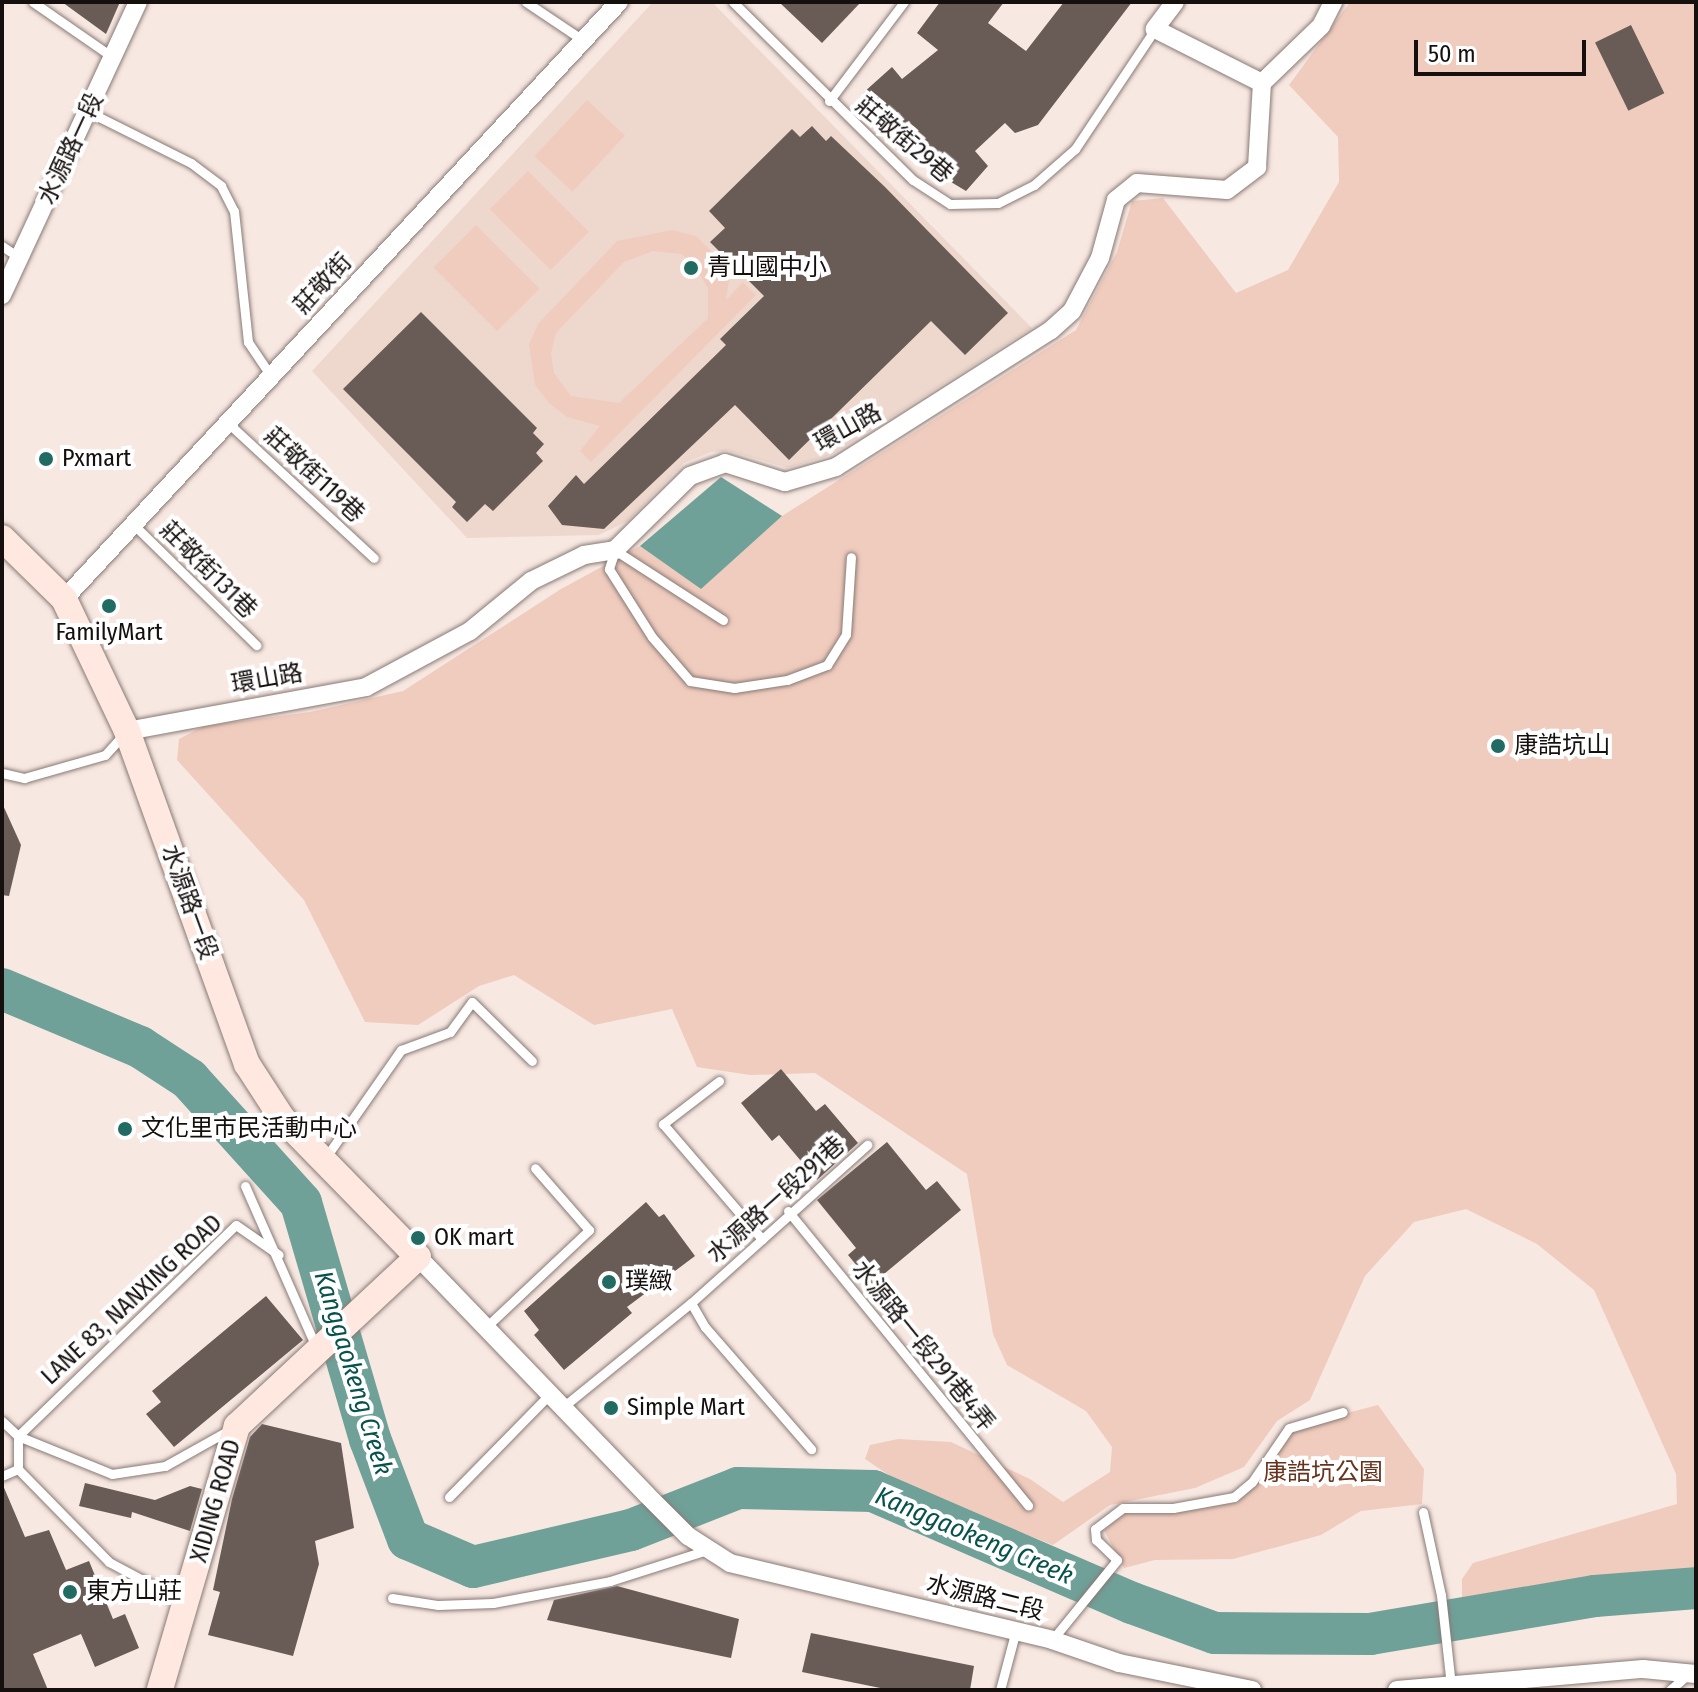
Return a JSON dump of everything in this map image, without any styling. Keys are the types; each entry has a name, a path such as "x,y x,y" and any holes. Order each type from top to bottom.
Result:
{"street":[{"name":"水源路一段","path":"2,295 138,2"},
{"name":"莊敬街","path":"64,599 581,39 619,2"},
{"path":"1175,2 1155,29 1262,83 1321,26 1333,2"},
{"name":"環山路","path":"127,731 366,687 470,631 531,581 584,555 615,550 690,476 725,463 785,482 836,467 1051,330 1072,311 1100,258 1116,200 1137,183 1227,190 1257,167 1262,83"},
{"name":"水源路一段","path":"5,534 64,599 127,731 247,1064 282,1118 322,1163 418,1257"},
{"path":"418,1257 556,1400"},
{"name":"XIDING ROAD","path":"160,1690 237,1426 322,1350 418,1257"},
{"name":"水源路二段","path":"556,1400 688,1536 730,1563 1016,1630 1119,1663 1252,1690"},
{"path":"1397,1690 1451,1688 1643,1669 1692,1673"}],"lane":[{"path":"33,2 114,58"},
{"path":"526,2 581,39"},
{"name":"莊敬街29巷","path":"733,2 829,101 913,180 950,204 998,203 1034,185 1075,149 1155,29"},
{"path":"829,101 904,2"},
{"path":"89,112 191,163 221,186 234,211 248,342 271,376"},
{"path":"2,246 20,258"},
{"name":"莊敬街119巷","path":"227,422 374,558"},
{"name":"莊敬街131巷","path":"133,524 256,645"},
{"path":"723,620 615,550 609,569 652,637 690,681 734,688 787,680 827,665 846,634 851,557"},
{"path":"2,773 24,778 105,755 127,731"},
{"path":"322,1163 401,1050 450,1032 472,1002 532,1061"},
{"path":"719,1081 663,1124 762,1239"},
{"name":"水源路一段291巷","path":"449,1497 556,1400 691,1303 762,1239 788,1211 867,1145"},
{"path":"485,1328 589,1230 535,1168"},
{"path":"245,1186 322,1350"},
{"name":"水源路一段291巷4弄","path":"788,1211 1028,1505"},
{"name":"LANE 83, NANXING ROAD","path":"18,1436 236,1225 279,1255"},
{"path":"691,1303 705,1327 811,1449"},
{"path":"1052,1640 1117,1560 1096,1540 1095,1529 1123,1508 1173,1508 1234,1497 1252,1482 1289,1428 1343,1412"},
{"path":"2,1421 18,1436 112,1474 165,1466 237,1426"},
{"path":"18,1436 18,1469 109,1562 187,1604"},
{"path":"2,1476 18,1469"},
{"path":"1423,1512 1441,1595 1450,1653 1451,1688"},
{"path":"392,1598 438,1605 493,1603 610,1581 707,1550"},
{"path":"1000,1690 1016,1630"},
{"path":"1670,1690 1692,1673"}],"shaded area":[{"name":"青山國中小","path":"653,2 712,2 1032,328 831,455 788,468 729,451 711,452 684,463 628,521 599,535 467,538 312,371"}],"green space":[{"path":"1350,2 1696,2 1696,1573 1489,1600 1462,1598 1462,1579 1473,1563 1677,1504 1676,1474 1594,1290 1537,1244 1466,1209 1414,1222 1365,1276 1310,1400 1277,1421 1244,1467 1195,1488 1110,1505 1053,1545 908,1488 865,1459 870,1445 898,1439 951,1442 1030,1479 1063,1502 1110,1472 1112,1447 1086,1411 1007,1365 993,1334 967,1174 815,1073 750,1075 697,1067 672,1009 594,1025 514,975 479,986 418,1025 365,1022 304,900 177,760 179,739 204,726 310,712 403,691 561,589 640,546 701,588 782,516 1076,330 1117,252 1132,201 1163,198 1236,293 1288,270 1339,182 1338,137 1289,85"},
{"path":"587,100 625,135 573,192 534,156"},
{"path":"528,171 589,232 551,270 490,209"},
{"path":"476,225 540,289 497,331 434,267"},
{"path":"672,230 696,236 724,264 729,281 726,300 743,282 756,295 591,462 580,451 600,426 567,417 549,403 535,385 529,344 538,324 617,241","holes":["653,251 681,254 692,263 708,288 708,318 619,403 571,396 554,373 551,353 556,333 624,262"]},
{"name":"康誥坑公園","path":"1378,1405 1424,1469 1422,1504 1361,1511 1321,1535 1233,1559 1155,1560 1124,1568 1104,1530 1127,1511 1182,1511 1245,1496 1289,1428"}],"water":[{"path":"721,477 782,516 701,589 640,546"}],"building":[{"path":"62,2 120,2 106,34"},
{"path":"779,2 861,2 822,43"},
{"path":"940,2 1004,2 988,23 1026,51 1064,2 1132,2 1038,125 1015,133 1005,123 975,151 988,166 966,191 941,176 863,93 892,67 902,79 938,50 917,33"},
{"path":"1631,25 1664,93 1628,111 1595,43"},
{"path":"812,126 826,141 831,136 885,187 1008,313 965,355 931,321 789,460 735,405 604,529 562,525 548,506 576,475 584,484 726,345 720,339 764,296 710,242 725,228 709,211 792,129 800,137"},
{"path":"421,312 537,428 533,433 544,444 536,453 543,461 493,511 485,504 467,522 452,507 456,502 343,389"},
{"path":"2,803 21,845 9,896 2,895"},
{"path":"781,1069 816,1111 825,1104 858,1143 817,1180 779,1135 772,1141 741,1103"},
{"path":"887,1142 926,1190 937,1181 961,1210 872,1284 848,1255 856,1248 817,1200"},
{"name":"璞緻","path":"646,1202 659,1217 664,1214 695,1256 627,1307 632,1313 564,1370 534,1335 539,1330 524,1311"},
{"path":"266,1296 303,1340 174,1447 146,1414 161,1402 152,1391"},
{"path":"262,1424 341,1443 354,1528 315,1541 319,1564 293,1656 208,1635 220,1592 213,1590 232,1499 250,1437"},
{"path":"2,1483 25,1537 49,1530 66,1570 89,1561 113,1619 125,1614 139,1648 95,1667 81,1634 33,1654 48,1690 2,1690"},
{"path":"85,1483 155,1500 190,1486 202,1489 190,1531 132,1512 131,1518 79,1506"},
{"path":"617,1586 739,1619 731,1658 547,1620 554,1600"},
{"path":"811,1633 974,1666 970,1690 890,1690 802,1672"}],"waterway":[{"name":"Kanggaokeng Creek","path":"2,989 140,1047 189,1079 301,1203 370,1439 408,1539 473,1567 631,1530 738,1488 873,1491 1132,1603 1215,1633 1370,1634 1595,1596 1696,1588"}],"place":[{"name":"青山國中小","path":"691,268"},
{"name":"Pxmart","path":"46,459"},
{"name":"FamilyMart","path":"109,606"},
{"name":"康誥坑山","path":"1498,746"},
{"name":"文化里市民活動中心","path":"125,1129"},
{"name":"OK mart","path":"418,1238"},
{"name":"璞緻","path":"609,1282"},
{"name":"Simple Mart","path":"611,1408"},
{"name":"東方山莊","path":"70,1592"}]}
